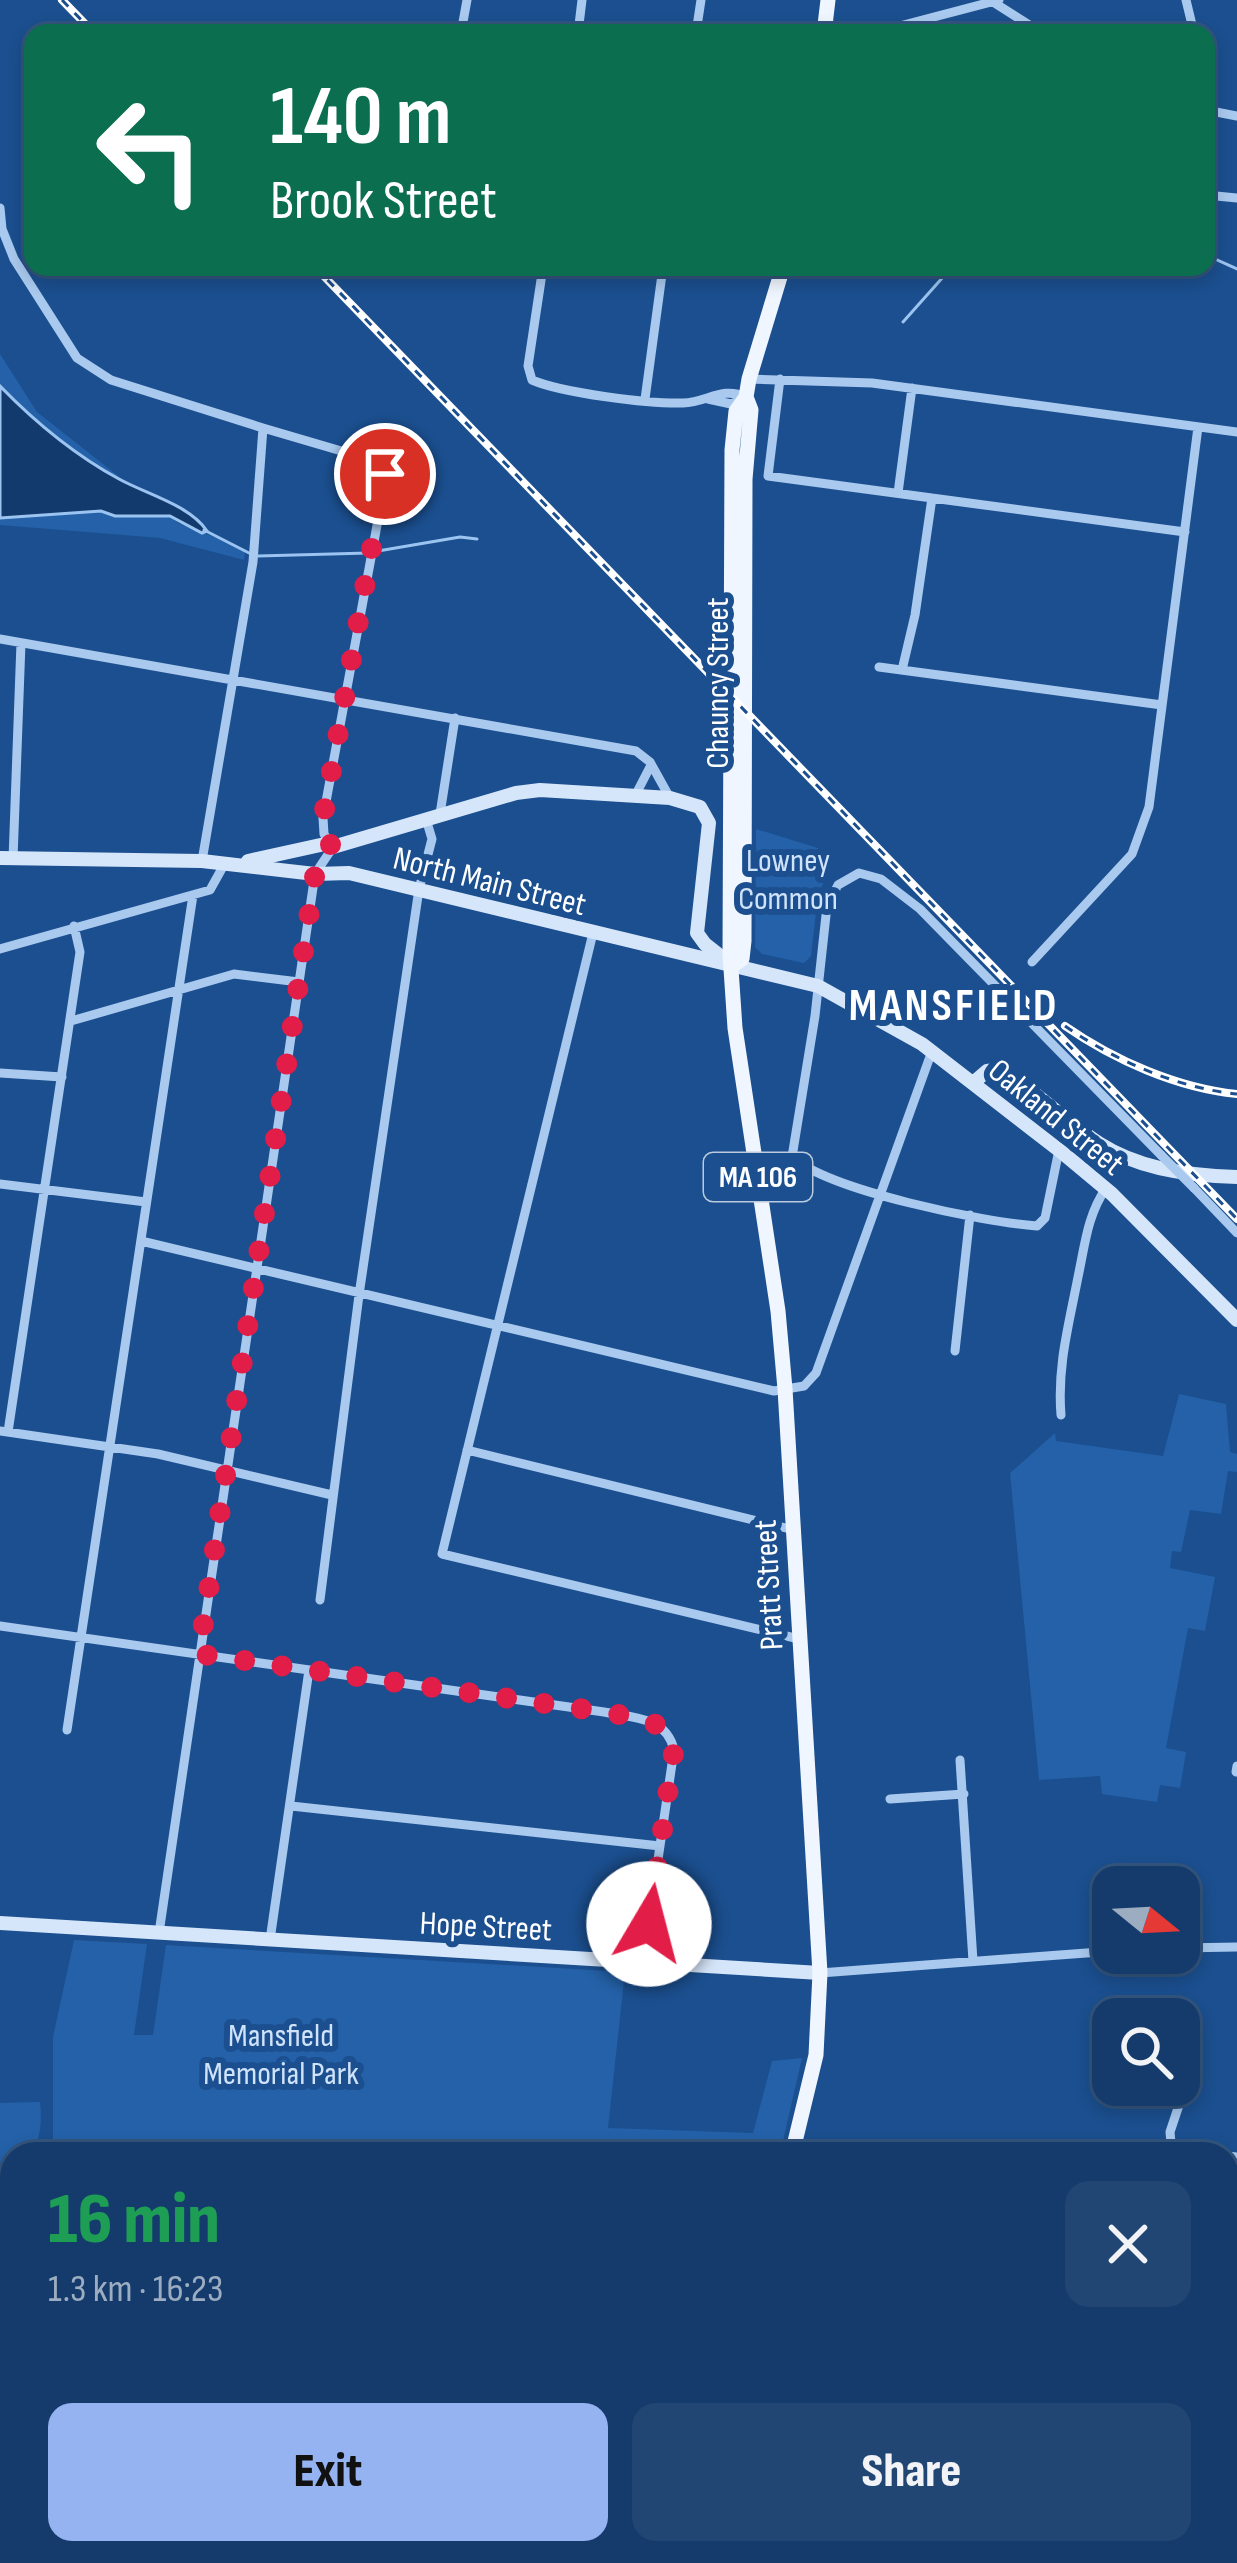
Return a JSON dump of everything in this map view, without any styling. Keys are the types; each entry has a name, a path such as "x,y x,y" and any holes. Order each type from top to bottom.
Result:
{"main road":[{"name":"Chauncy Street","path":"780,276 746,397 751,410 745,478 744,941 742,959 733,965 735,1028 785,1389"},
{"path":"225,863 326,844 332,847 540,790 695,803 709,823 697,933 683,946 660,948"},
{"path":"332,847 336,862 349,873"},
{"name":"North Main Street","path":"6,858 202,861 315,874 349,873 818,986"},
{"path":"697,933 733,965"},
{"name":"Oakland Street","path":"818,986 932,1051 1059,1150 1106,1188 1237,1321"},
{"path":"973,1083 987,1071 1001,1069 1079,1130 1122,1156 1156,1167 1237,1177"},
{"name":"Pratt Street","path":"785,1389 820,1972 816,2055 795,2142"},
{"name":"Hope Street","path":"0,1923 820,1972"}],"street":[{"path":"927,24 996,1 1029,24"},
{"path":"0,208 1,229 24,273"},
{"path":"25,276 40,304 88,368 133,388 372,460 383,466 385,482 323,818 324,834 332,847 315,874 159,1933"},
{"path":"542,276 528,366 532,380 589,393 681,403 709,399 731,404 746,397"},
{"path":"645,398 663,276"},
{"path":"749,379 912,388 1237,432"},
{"path":"780,380 768,476 1185,532"},
{"path":"898,493 912,388"},
{"path":"202,861 254,562 263,428"},
{"path":"1032,962 1132,854 1149,807 1198,428"},
{"path":"902,670 932,498"},
{"path":"0,639 636,751 651,765 670,798"},
{"path":"6,858 21,643"},
{"path":"879,667 1162,705"},
{"path":"320,1600 419,889 455,718"},
{"path":"635,796 651,765"},
{"path":"0,949 209,890 225,863"},
{"path":"1059,1150 1041,1225 879,1196 805,1166 792,1156 831,894 838,885 859,874 881,879 920,908 1237,1233"},
{"path":"68,1730 193,895"},
{"path":"74,926 80,952 71,1021 4,1432 112,1445 332,1495"},
{"path":"593,933 442,1554 800,1639"},
{"path":"71,1021 233,974 298,982"},
{"path":"141,1241 753,1386 804,1386 813,1379 932,1051"},
{"path":"0,1073 62,1077"},
{"path":"0,1184 146,1202"},
{"path":"1061,1415 1063,1344 1086,1232 1106,1188"},
{"path":"955,1351 970,1215"},
{"path":"467,1450 794,1530"},
{"path":"0,1626 662,1725 674,1750 643,1962"},
{"path":"270,1940 309,1670"},
{"path":"960,1760 973,1961"},
{"path":"890,1799 964,1794"},
{"path":"291,1806 660,1846"},
{"path":"1200,1948 1237,1947"},
{"name":"Hope Street","path":"820,1972 1092,1952"},
{"path":"1172,2142 1179,2106"}],"green space":[{"path":"0,354 37,412 178,523 245,549 244,560 160,538 0,525"},
{"name":"Lowney Common","path":"756,829 818,848 826,877 818,895 811,956 804,963 762,954 755,947"},
{"path":"1179,1394 1226,1404 1230,1452 1237,1454 1237,1472 1228,1471 1221,1514 1190,1510 1181,1552 1172,1551 1170,1568 1215,1577 1205,1631 1188,1628 1166,1748 1186,1752 1180,1788 1160,1785 1157,1802 1102,1794 1100,1776 1039,1780 1010,1473 1055,1433 1056,1441 1163,1456"},
{"name":"Mansfield Memorial Park","path":"74,1940 147,1944 134,2035 153,2035 166,1945 625,1972 608,2128 753,2133 772,2061 802,2058 783,2142 53,2142 53,2037"},
{"path":"40,2102 36,2142 0,2142 0,2103"}],"shaded area":[{"path":"0,386 87,459 179,507 207,531 202,533 170,516 115,516 101,511 0,518"}],"waterway":[{"path":"1215,259 1237,269"},
{"path":"903,322 944,276"},
{"path":"204,530 249,553"},
{"path":"378,551 460,537 477,539"},
{"path":"258,556 368,553"}],"railway":[{"path":"62,0 85,24"},
{"path":"324,276 1237,1219"},
{"path":"1065,1026 1147,1070 1192,1086 1237,1094"}],"district":[{"name":"MANSFIELD","path":"954,1004"}],"route":[{"path":"385,474 323,818 324,834 332,847 315,874 199,1654 604,1712 662,1725 674,1750 649,1924"}]}
